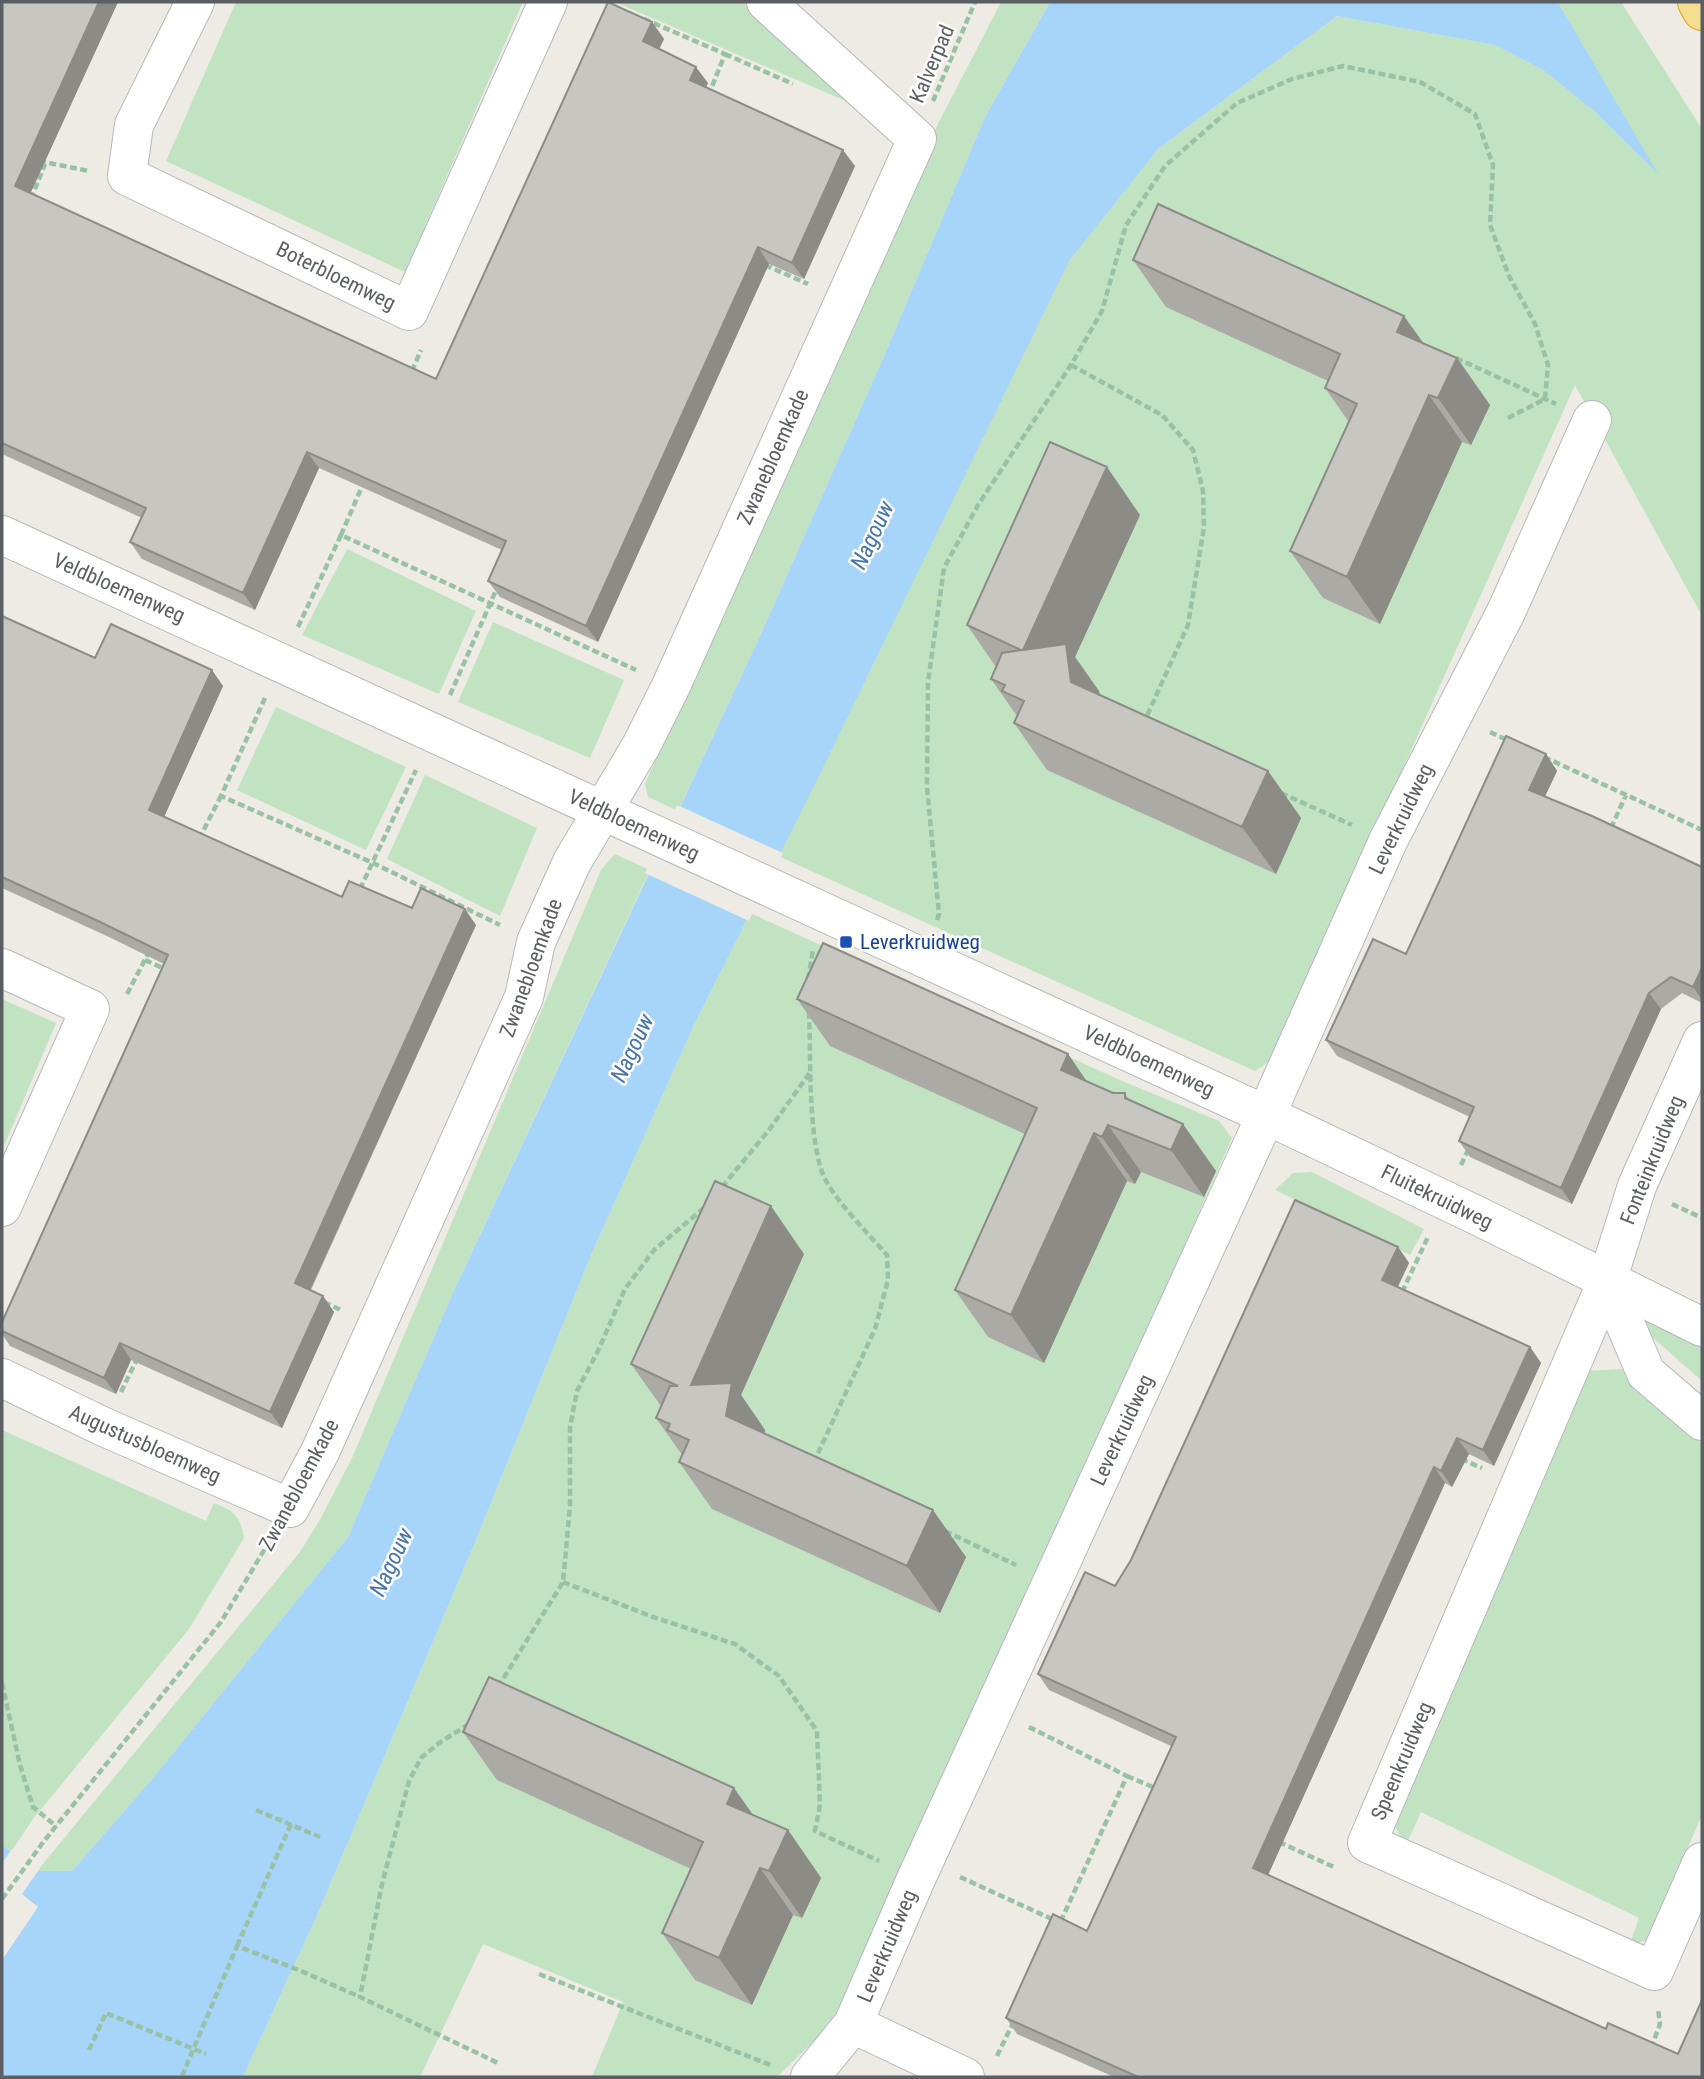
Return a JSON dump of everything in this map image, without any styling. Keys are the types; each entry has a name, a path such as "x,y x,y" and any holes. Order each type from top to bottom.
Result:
{"highway":[{"path":"1696,2 1702,11"}],"street":[{"path":"128,176 134,125 195,2"},
{"name":"Boterbloemweg","path":"128,176 410,311 548,2"},
{"path":"766,2 917,139"},
{"name":"Zwanebloemkade","path":"290,1508 320,1452 524,998 536,942 572,862 641,746 670,686 917,139"},
{"name":"Leverkruidweg","path":"793,2072 853,2024 920,1869 1266,1115 1388,841 1506,612 1592,420"},
{"name":"Veldbloemenweg","path":"2,535 1266,1115"},
{"path":"2,968 90,1009 2,1207"},
{"name":"Fonteinkruidweg","path":"1606,1281 1637,1186 1702,1041"},
{"name":"Fluitekruidweg","path":"1266,1115 1702,1327"},
{"path":"1606,1281 1646,1373 1702,1422"},
{"name":"Speenkruidweg","path":"1606,1281 1367,1843 1654,1971"},
{"name":"Augustusbloemweg","path":"2,1378 104,1427 290,1508"},
{"path":"1654,1971 1702,1862"},
{"path":"853,2024 979,2071"}],"path":[{"name":"Kalverpad","path":"917,139 975,2"},
{"path":"642,18 725,54 705,104"},
{"path":"928,960 939,914 927,787 928,682 944,568 978,505 1071,365 1102,311 1126,225 1165,166 1237,103 1292,79 1343,66 1420,82 1475,114 1493,164 1490,225 1509,276 1535,324 1548,365 1545,399"},
{"path":"34,159 45,164 128,176"},
{"path":"26,210 45,164"},
{"path":"757,261 843,300"},
{"path":"410,311 424,342 412,371 424,377"},
{"path":"1444,353 1592,420"},
{"path":"1071,365 1162,415 1193,450 1203,491 1205,527 1188,625 1140,730"},
{"path":"1506,419 1545,399"},
{"path":"194,848 221,796 365,480"},
{"path":"341,535 670,686"},
{"path":"356,898 434,732 500,580"},
{"path":"1453,716 1509,741"},
{"path":"1547,752 1543,757 1702,830"},
{"path":"1276,791 1388,841"},
{"path":"1610,832 1626,795"},
{"path":"221,796 373,863 536,942"},
{"path":"808,992 811,907"},
{"path":"90,1009 116,1016 151,948"},
{"path":"145,960 170,971"},
{"path":"809,1005 814,1129 821,1171 844,1206 887,1255 887,1280 874,1329 811,1469"},
{"path":"721,1188 769,1130 811,1072"},
{"path":"1400,1297 1473,1138"},
{"path":"492,1696 563,1583 570,1506 570,1427 577,1391 598,1352 625,1289 654,1250 705,1208 713,1198"},
{"path":"315,1297 376,1326"},
{"path":"104,1427 140,1353"},
{"path":"1459,1457 1519,1485"},
{"name":"Zwanebloemkade","path":"2,1899 44,1841 221,1622 290,1508"},
{"path":"944,1531 1052,1582"},
{"path":"563,1583 735,1644 779,1676 817,1731 820,1805 815,1831 1072,1929"},
{"path":"2,1683 20,1765 33,1807 56,1826"},
{"path":"994,1709 1159,1790"},
{"path":"360,1997 382,1884 409,1781 421,1758 477,1717"},
{"path":"1054,1935 1127,1776"},
{"path":"256,1810 320,1837"},
{"path":"182,2076 291,1824"},
{"path":"1275,1841 1334,1867 1367,1843"},
{"path":"237,1946 360,1997 500,2064"},
{"path":"1650,2050 1660,2024 1654,1971"},
{"path":"540,1974 793,2072"},
{"path":"89,2050 106,2013 206,2054"},
{"path":"979,2071 1015,2018"}],"green space":[{"path":"236,2 523,2 405,272 166,161"},
{"path":"615,2 743,2 848,102"},
{"path":"1001,2 1050,2 985,117 885,354 760,636 678,811 648,797 645,784 922,155"},
{"path":"1558,2 1621,2 1702,129 1702,616 1575,385 1272,1060 1255,1071 778,856 1068,261 1158,149 1337,16 1495,45 1543,70 1595,112 1656,172"},
{"path":"347,549 476,611 439,694 302,635"},
{"path":"493,622 624,680 590,758 458,702"},
{"path":"276,707 406,767 366,850 237,790"},
{"path":"425,775 537,828 500,916 387,859"},
{"path":"615,854 650,870 452,1295 348,1537 153,1778 72,1871 37,1871 300,1552 321,1518 352,1458 601,870"},
{"path":"750,913 1120,1080 1219,1121 1232,1138 844,2012 777,2077 592,2077 623,2002 483,1944 420,2077 243,2077 318,1913 476,1540 591,1255 694,1025"},
{"path":"2,999 56,1023 2,1151"},
{"path":"1312,1172 1424,1229 1410,1255 1275,1190 1293,1173"},
{"path":"1651,1312 1702,1337 1702,1381 1634,1321"},
{"path":"1623,1369 1702,1444 1702,1815 1648,1939 1629,1947 1639,1918 1421,1812 1406,1845 1390,1819 1587,1371"},
{"path":"2,1430 206,1521 214,1503 221,1506 235,1515 241,1524 244,1538 189,1629 33,1819 11,1852 2,1845"}],"water":[{"name":"Nagouw","path":"1050,2 1558,2 1658,174 1595,112 1543,70 1495,45 1337,16 1158,149 1069,261 817,780 694,1025 591,1255 476,1540 318,1913 243,2077 2,2077 2,1960 38,1907 2,1878 2,1845 37,1871 72,1871 153,1778 348,1537 452,1295 760,636 885,354 985,117"}],"pier":[{"path":"677,805 783,853 749,921 645,873"},
{"path":"12,1849 40,1868 20,1897 2,1883 2,1863"}],"building":[{"path":"2,2 99,2 15,186 436,379 608,2 652,22 643,41 696,67 690,80 843,150 792,263 758,247 586,626 488,581 506,541 307,452 243,593 130,542 146,508 2,443"},
{"path":"1158,204 1404,316 1397,332 1457,358 1438,398 1429,395 1347,577 1290,551 1357,404 1325,388 1340,354 1133,260"},
{"path":"1050,442 1107,467 1023,650 1066,644 1071,682 1268,771 1242,827 1014,723 1024,701 1002,691 1005,685 991,679 1002,653 1021,650 967,625"},
{"path":"2,616 95,658 111,624 212,670 149,810 342,897 349,881 412,908 421,888 465,909 295,1283 323,1296 270,1412 120,1343 104,1378 2,1331 2,1322 168,955 2,877"},
{"path":"1506,736 1546,754 1529,790 1702,867 1702,968 1693,987 1671,977 1649,993 1561,1188 1459,1141 1474,1107 1326,1040 1373,939 1406,954"},
{"path":"823,943 1068,1054 1061,1070 1113,1093 1125,1093 1125,1098 1183,1124 1171,1150 1108,1125 1102,1137 1094,1133 1011,1315 955,1290 1037,1108 797,999"},
{"path":"715,1181 771,1206 691,1385 732,1383 726,1416 933,1510 907,1566 679,1462 689,1440 667,1430 670,1424 656,1418 670,1386 678,1386 631,1364"},
{"path":"1295,1200 1398,1247 1382,1280 1530,1347 1483,1450 1457,1438 1441,1471 1434,1467 1253,1868 1606,2029 1608,2023 1678,2054 1702,2000 1702,2077 1138,2077 1006,2018 1053,1914 1087,1931 1176,1737 1038,1674 1085,1572 1115,1586 1131,1560"},
{"path":"489,1677 734,1788 727,1804 788,1830 769,1871 760,1868 719,1958 662,1933 703,1842 463,1732"}],"place":[{"name":"Leverkruidweg","path":"846,942"}]}
